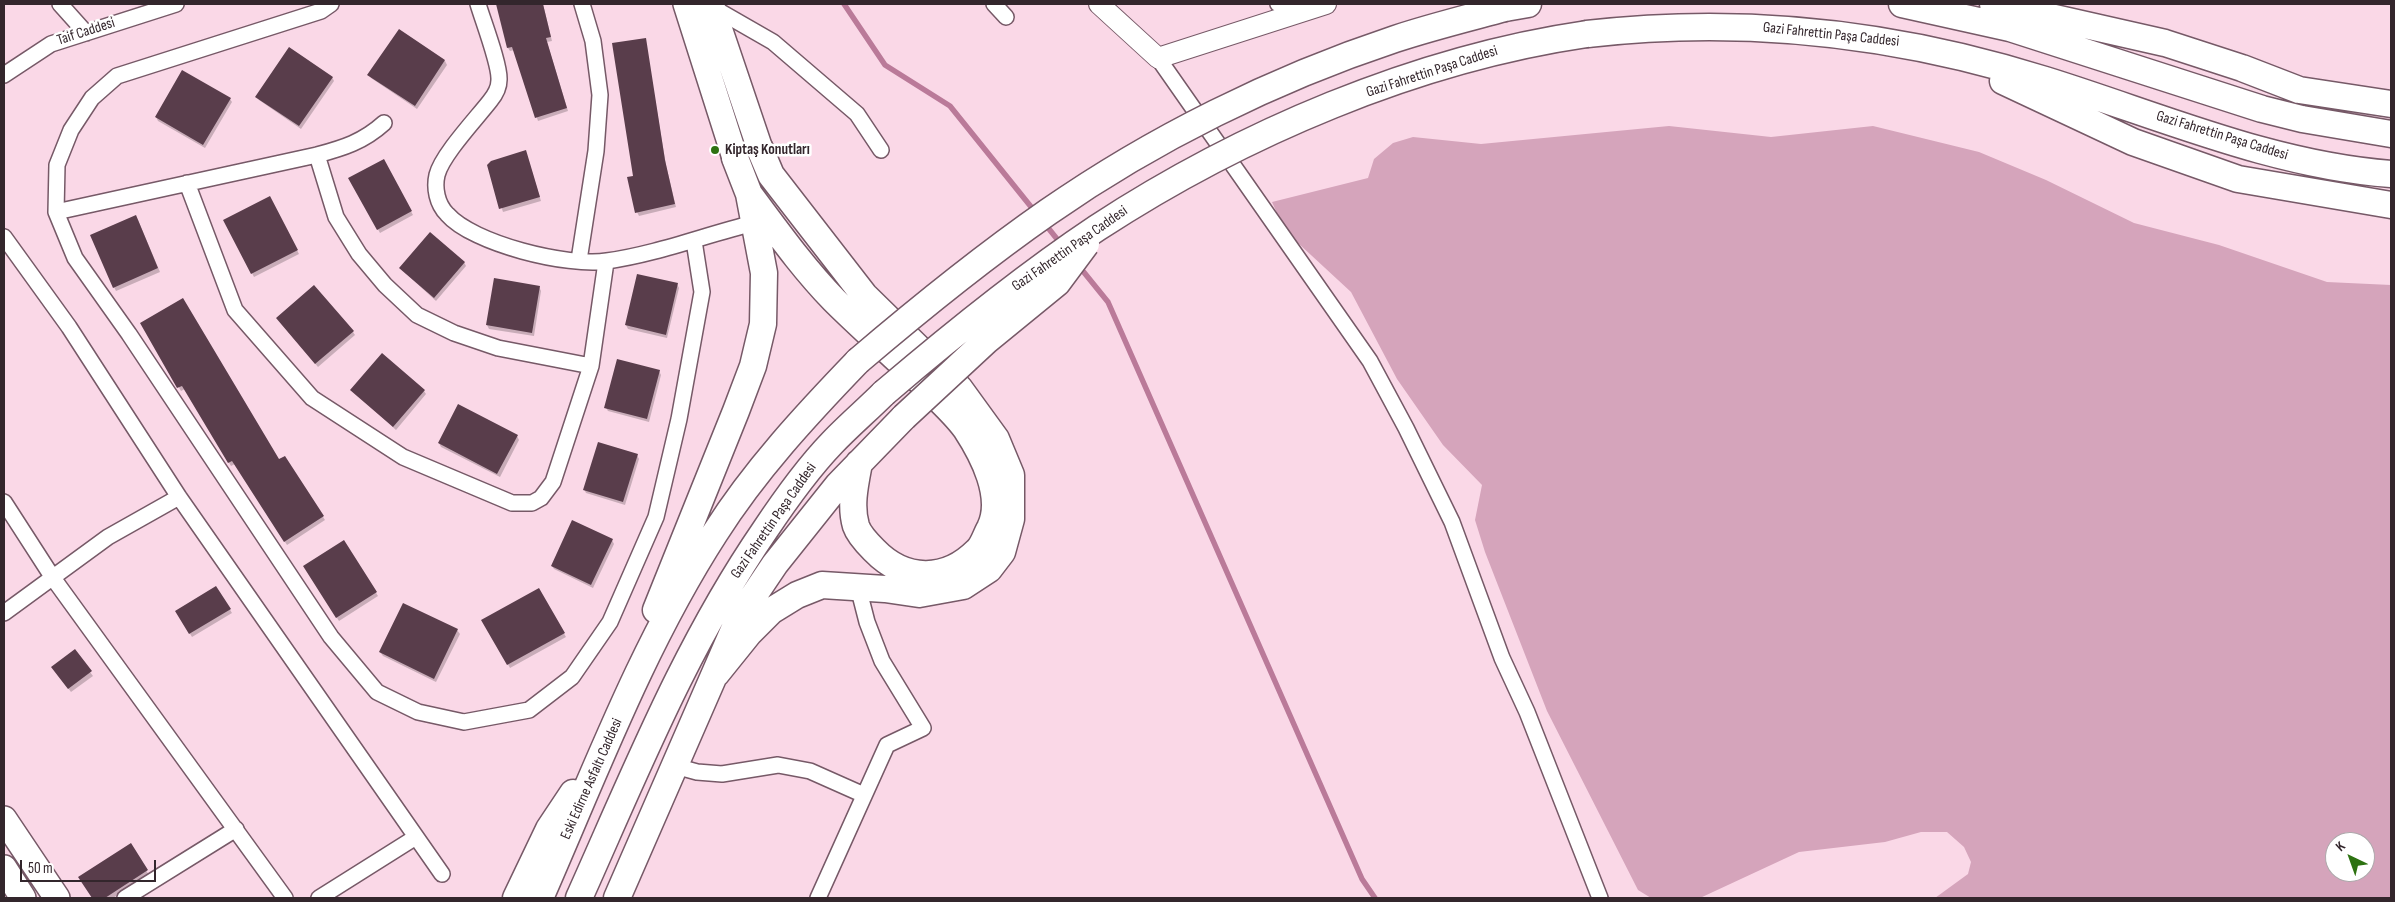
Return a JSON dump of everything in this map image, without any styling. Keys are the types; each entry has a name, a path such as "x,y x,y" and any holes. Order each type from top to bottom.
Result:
{"highway":[{"path":"1902,4 2010,28 2262,109 2302,119 2391,134"},
{"path":"1993,4 2165,43 2242,68 2299,90 2391,104"},
{"path":"645,659 673,605 715,532 778,448 858,361 942,291 1048,212 1107,174 1234,105 1349,56 1396,39 1516,6"},
{"name":"Gazi Fahrettin Paşa Caddesi","path":"579,898 682,669 715,607 778,511 831,443 884,393 943,343 1001,297 1098,228 1149,196 1218,159 1274,132 1358,96 1461,60 1547,40 1662,27 1747,26 1825,32 1906,44 2045,80 2213,136 2277,154 2322,165 2391,174"},
{"path":"1943,53 2133,142 2238,179 2391,205"},
{"path":"716,674 749,633 771,611 797,595 822,585 919,594 963,586 988,569 1002,552 1011,519 1011,475 996,439 959,388 864,295 776,182 760,149"},
{"path":"645,659 648,634 661,593 753,366 763,324 764,273 749,194 735,158"},
{"path":"749,194 796,256 833,299 946,406 965,428 981,455 991,480 995,502 992,524 979,550 957,567 925,576 898,568 881,558 866,543 856,528 854,488 859,463"},
{"path":"617,898 740,616 775,564 838,485 859,463 904,417 986,341 1057,283 1098,228"},
{"name":"Eski Edirne Asfaltı Caddesi","path":"540,898 645,659"},
{"path":"516,898 549,829 611,736"}],"main road":[{"path":"686,4 735,158"},
{"path":"711,5 760,149"},
{"path":"4,819 57,898"},
{"path":"4,868 23,898"}],"street":[{"path":"60,4 86,33"},
{"name":"Taif Caddesi","path":"4,75 51,44 176,4"},
{"path":"331,4 321,11 117,76 92,98 71,130 57,165 56,212 75,258 331,637 377,692 418,712 464,722 529,710 572,677 610,622 656,517 679,419 702,292 694,241"},
{"path":"478,4 498,69 499,80 496,92 442,163 437,175 436,188 439,201 445,213 454,222 487,240 553,259 606,262 694,241 754,223"},
{"path":"579,260 596,150 600,95 593,41 582,4"},
{"path":"994,4 1006,17"},
{"path":"1100,4 1158,58 1370,360 1452,522 1502,658 1527,712 1600,898"},
{"path":"1278,4 1299,12"},
{"path":"1158,58 1326,4"},
{"path":"711,5 773,42 857,114 882,150"},
{"path":"56,212 352,146 372,134 384,123"},
{"path":"317,155 336,217 354,247 384,285 417,315 454,333 498,348 591,366"},
{"path":"187,183 236,310 312,398 403,457 512,503 532,503 541,498 553,482 591,366 606,262"},
{"path":"4,237 69,327 179,497 442,874"},
{"path":"4,612 108,537 179,497"},
{"path":"4,502 53,578 285,898"},
{"path":"818,898 887,745 923,728 882,661 867,622 858,587"},
{"path":"675,766 697,772 722,774 778,765 810,771 864,795"},
{"path":"125,898 236,830"},
{"path":"319,898 416,836"}],"shaded area":[{"path":"1669,126 1771,137 1873,126 1979,152 2046,180 2134,223 2219,245 2327,282 2391,285 2391,898 1935,898 1968,874 1971,862 1964,847 1947,832 1921,832 1885,842 1799,852 1700,898 1651,898 1638,890 1547,711 1485,552 1475,520 1482,485 1443,445 1397,379 1351,292 1285,231 1272,202 1368,178 1374,159 1393,143 1413,137 1481,144"}],"building":[{"path":"496,4 543,4 551,37 546,38 567,108 535,118 512,47 507,48"},
{"path":"399,29 445,60 415,106 367,75"},
{"path":"646,38 665,160 675,204 635,213 627,177 633,176 612,43"},
{"path":"289,47 333,77 299,126 255,97"},
{"path":"182,70 231,98 203,145 155,117"},
{"path":"526,150 540,197 499,209 487,165 491,161"},
{"path":"384,159 412,211 377,230 348,178"},
{"path":"270,196 298,250 251,274 223,220"},
{"path":"136,215 158,268 113,288 90,235"},
{"path":"430,232 465,262 434,298 399,268"},
{"path":"637,274 678,283 666,335 625,325"},
{"path":"494,278 540,286 532,333 486,325"},
{"path":"314,285 354,331 315,364 276,318"},
{"path":"183,298 279,459 285,456 324,516 284,542 232,461 228,463 182,386 177,388 140,323"},
{"path":"382,353 425,390 393,427 350,390"},
{"path":"617,359 660,370 647,419 604,408"},
{"path":"458,404 518,435 497,474 438,443"},
{"path":"598,442 638,454 623,502 583,490"},
{"path":"572,520 613,539 591,585 551,566"},
{"path":"344,540 377,592 336,618 303,566"},
{"path":"216,586 231,609 189,634 175,611"},
{"path":"539,588 565,633 507,665 481,620"},
{"path":"403,603 458,629 434,679 379,652"},
{"path":"75,649 92,671 68,689 51,667"},
{"path":"131,843 148,870 105,898 92,898 78,877"}],"waterway":[{"path":"844,4 885,65 950,106 1036,213"},
{"path":"1045,224 1061,244"},
{"path":"1078,265 1108,302 1362,879 1375,898"}],"place":[{"name":"Kiptaş Konutları","path":"715,150"}]}
